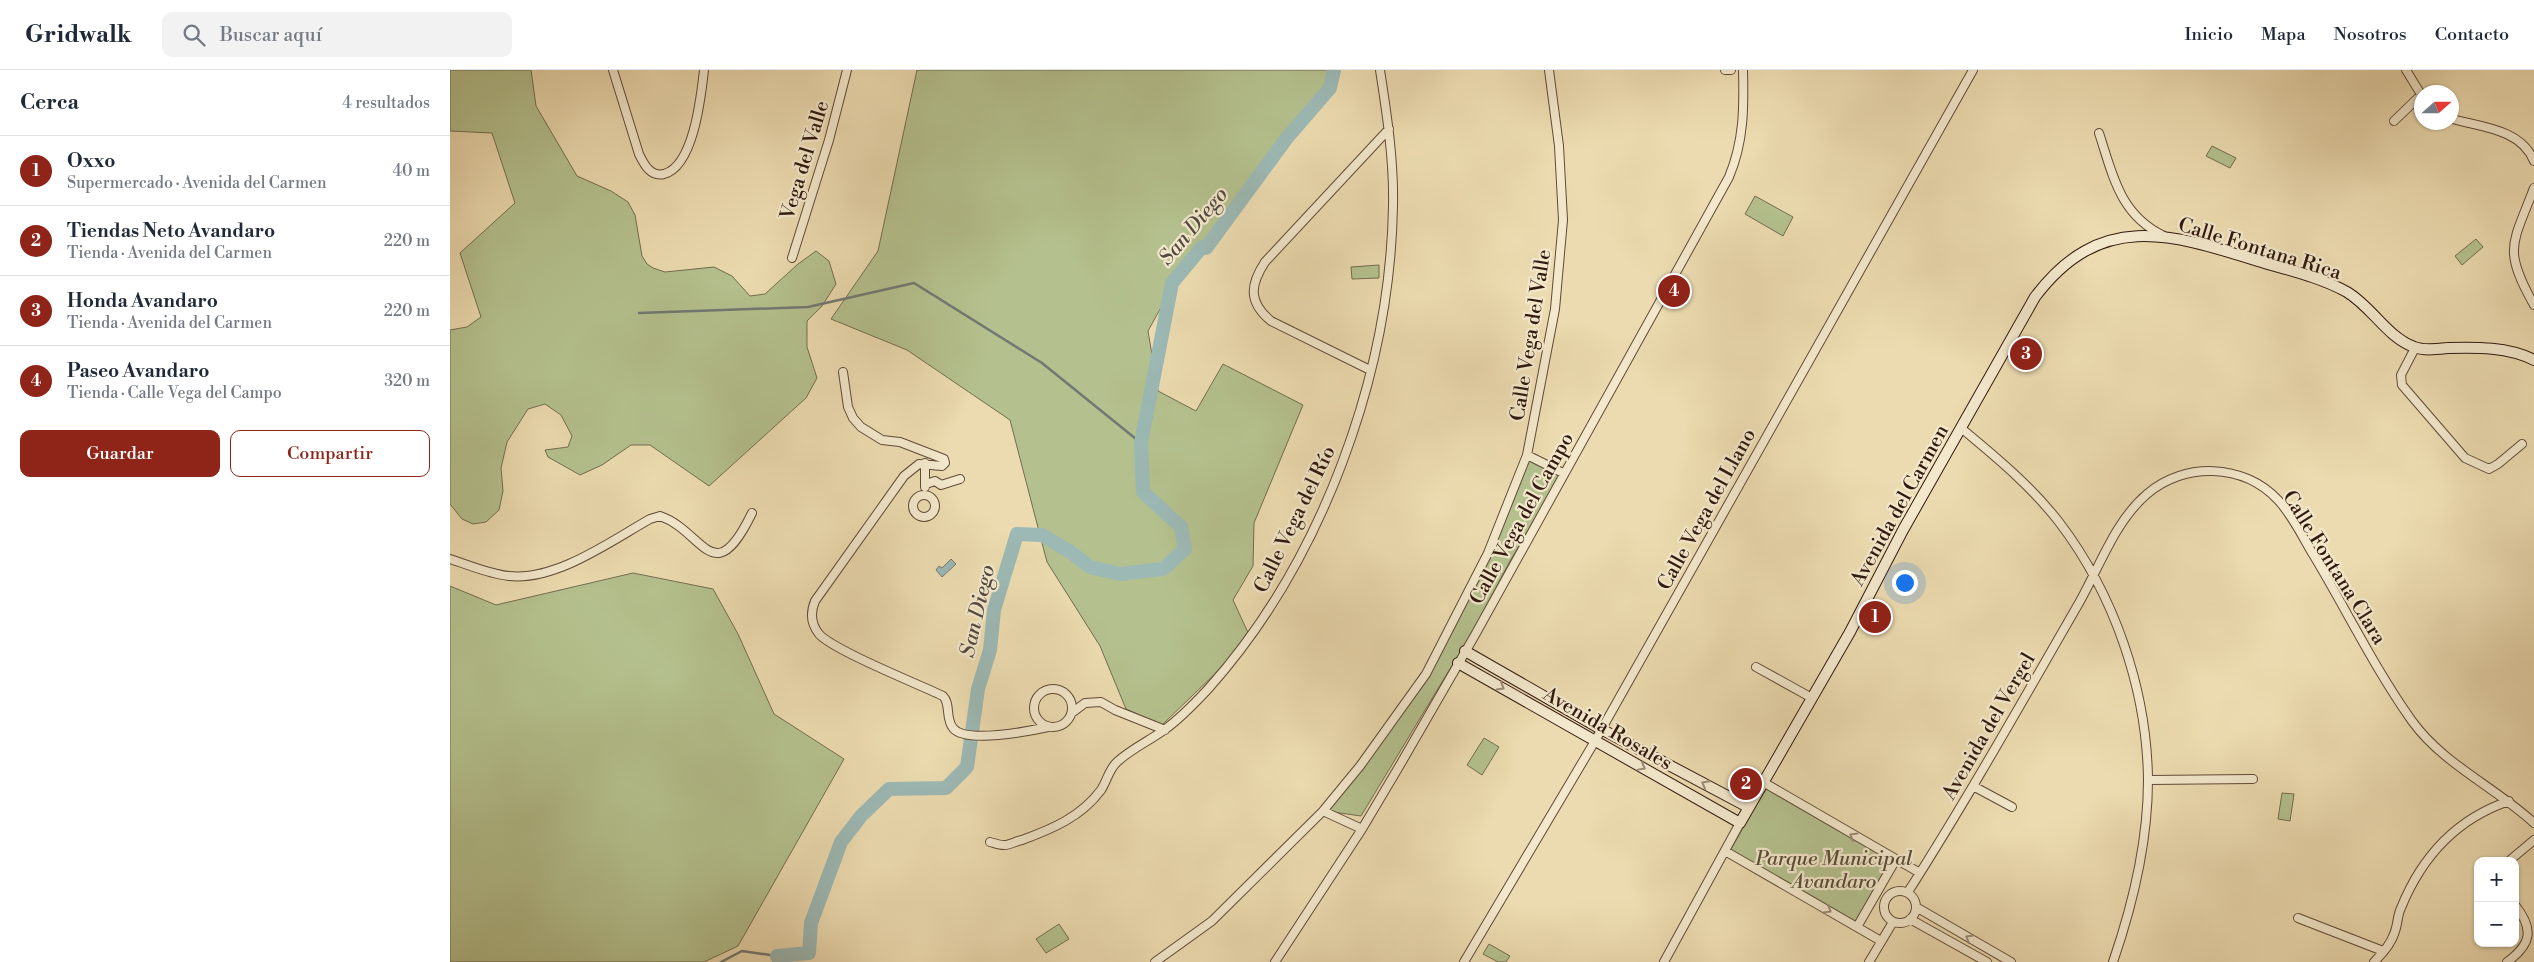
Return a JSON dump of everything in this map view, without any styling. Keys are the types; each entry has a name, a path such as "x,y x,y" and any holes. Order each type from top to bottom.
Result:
{"street":[{"path":"613,70 639,154 645,166 656,174 663,174 675,168 687,151 701,97 704,70"},
{"name":"Vega del Valle","path":"792,258 847,70"},
{"path":"1380,70 1387,70"},
{"name":"Calle Vega del Río","path":"990,842 1006,845 1060,826 1084,808 1101,790 1114,765 1122,757 1165,730 1208,689 1249,638 1282,591 1345,457 1356,427 1384,315 1393,209 1389,129 1380,70"},
{"name":"Calle Vega del Valle","path":"1527,456 1555,309 1562,230 1559,146 1548,70"},
{"path":"1725,70 1731,70"},
{"name":"Calle Vega del Campo","path":"1275,962 1362,828 1465,651 1729,177 1735,161 1744,119 1743,70"},
{"name":"Calle Vega del Llano","path":"1464,962 1595,741 1973,70"},
{"path":"2406,70 2415,85"},
{"path":"2394,121 2414,102"},
{"path":"2459,121 2501,131 2521,143 2534,162"},
{"path":"1370,370 1271,321 1263,314 1256,302 1253,287 1265,262 1389,129"},
{"path":"2099,133 2125,204 2149,228 2170,238"},
{"path":"2534,188 2515,237 2513,251 2516,268 2534,305"},
{"name":"Calle Fontana Rica","path":"2036,297 2063,266 2097,244 2136,236 2170,238 2244,257 2329,283 2365,304 2387,328 2415,348"},
{"name":"Avenida del Carmen","path":"1748,807 1812,698 1961,428 1996,370 2036,297"},
{"path":"2522,444 2489,469 2465,458 2402,385 2402,373 2415,348 2472,348 2508,352 2534,360"},
{"path":"844,372 848,406 857,423 882,440 912,446 945,462 942,466 925,463 909,470 815,601 812,619 818,632 827,640 943,696 947,702 950,724 955,731 970,736 1033,731 1063,725 1074,712 1086,703 1101,702 1115,710 1165,730"},
{"path":"1961,428 2016,474 2059,522 2095,575 2112,614 2132,675 2143,730 2148,780 2145,827 2138,874 2127,919 2113,962"},
{"path":"1527,456 1563,473"},
{"name":"Calle Vega del Campo","path":"1323,811 1360,766 1434,660 1488,553 1527,456"},
{"path":"922,494 926,484 925,463"},
{"name":"Calle Fontana Clara","path":"2095,575 2121,526 2142,499 2157,486 2175,477 2205,471 2235,474 2253,481 2269,492 2288,513 2413,723 2457,766 2509,801 2534,823"},
{"path":"926,484 935,481 941,485 960,479"},
{"path":"450,559 498,574 518,576 538,574 583,557 650,519 660,516 680,528 703,548 717,552 731,547 752,513"},
{"name":"Avenida del Vergel","path":"1908,892 1973,786 2095,575"},
{"name":"Avenida Rosales","path":"1465,651 1601,729 1748,807"},
{"name":"Avenida Rosales","path":"1458,663 1740,823"},
{"path":"1756,667 1812,698"},
{"path":"1048,727 1038,720 1034,709 1036,698 1045,690 1057,689 1062,691 1070,699 1074,712"},
{"path":"2148,780 2253,778"},
{"path":"1763,782 1920,873"},
{"path":"1973,786 2012,807"},
{"path":"2374,962 2394,935 2400,911 2409,888 2431,853 2463,823 2485,810 2509,801"},
{"path":"1664,962 1748,807"},
{"path":"1155,962 1212,921 1323,811 1362,828"},
{"path":"2514,857 2534,840"},
{"path":"1725,851 1881,940"},
{"path":"1857,927 1895,860"},
{"path":"1916,907 1910,919 1902,923 1893,922 1884,909 1886,898 1893,892 1908,892 1913,897 1916,907 1999,959 2011,962"},
{"path":"1876,894 1886,898"},
{"path":"2507,962 2526,947 2531,934 2529,920 2519,909"},
{"path":"2298,918 2383,951"},
{"path":"1910,919 1987,962"},
{"path":"1869,962 1893,922"}],"green space":[{"path":"450,70 531,70 536,106 577,176 611,191 628,202 635,215 642,256 647,264 653,268 665,272 714,267 732,276 750,296 765,294 798,264 816,251 829,261 836,284 822,306 807,321 807,347 817,378 806,398 709,486 650,445 631,445 602,465 580,475 548,457 545,450 568,447 572,436 561,415 545,404 528,409 507,442 501,468 503,491 499,510 486,522 473,524 462,519 450,504 450,330 467,327 481,317 460,253 515,203 492,133 450,131"},
{"path":"917,70 1336,70 1333,88 1287,140 1206,251 1203,249 1174,284 1148,331 1158,391 1196,411 1223,364 1303,405 1254,523 1253,566 1233,600 1251,639 1162,725 1126,709 1100,646 1047,562 1010,420 907,350 831,319 878,251"},
{"path":"2212,146 2236,158 2230,168 2206,156"},
{"path":"1755,196 1793,217 1783,236 1745,214"},
{"path":"2476,239 2483,247 2462,265 2455,256"},
{"path":"1379,265 1379,278 1352,279 1351,267"},
{"path":"1528,458 1561,475 1510,561 1474,629 1361,816 1326,811 1436,661"},
{"path":"633,573 713,589 738,634 774,714 844,759 738,946 704,962 450,962 450,586 496,605"},
{"path":"1484,738 1499,747 1482,775 1467,765"},
{"name":"Parque Municipal Avandaro","path":"1766,787 1891,859 1854,925 1730,851"},
{"path":"2282,793 2294,794 2290,821 2278,819"},
{"path":"1059,924 1069,939 1046,953 1036,939"},
{"path":"1489,944 1510,956 1506,962 1498,962 1483,954"}],"water":[{"path":"951,559 956,564 942,577 936,570 939,566 942,568"}],"waterway":[{"name":"San Diego","path":"780,962 777,956 809,953 811,923 841,842 861,816 889,789 946,788 967,767 978,689 990,650 994,610 1017,534 1042,535 1072,553 1090,567 1120,574 1163,569 1185,549 1181,527 1143,492 1141,443 1172,283 1202,247 1206,248 1286,139 1330,88 1334,70"},
{"path":"639,313 808,307 914,283 1042,363 1141,443"},
{"path":"721,962 742,951 777,956"}],"place":[{"name":"Paseo Avandaro","path":"1674,291"},
{"name":"Honda Avandaro","path":"2026,354"},
{"name":"Oxxo","path":"1875,617"},
{"name":"Tiendas Neto Avandaro","path":"1746,784"}]}
